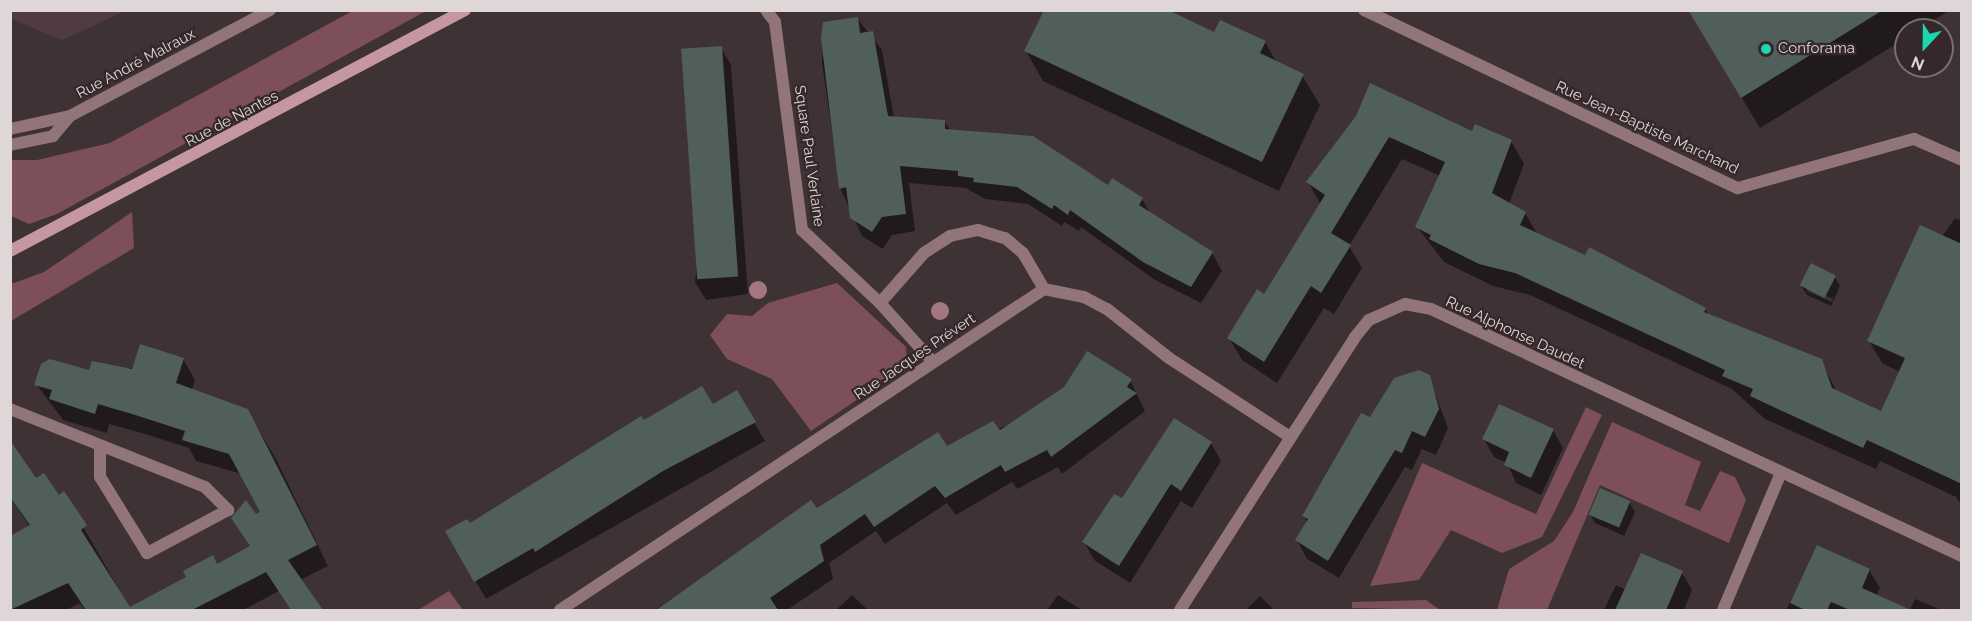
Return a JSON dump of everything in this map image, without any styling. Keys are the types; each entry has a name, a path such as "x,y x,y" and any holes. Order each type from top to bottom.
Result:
{"main road":[{"name":"Rue de Nantes","path":"10,251 465,10"}],"street":[{"name":"Rue André Malraux","path":"10,129 70,116 270,10"},
{"name":"Square Paul Verlaine","path":"766,10 775,22 802,230 880,303 933,362"},
{"name":"Rue Jean-Baptiste Marchand","path":"1364,10 1738,188 1914,139 1962,160"},
{"path":"10,145 52,136 70,116"},
{"path":"880,303 924,253 950,236 978,230 1005,238 1023,253 1044,289 1084,297 1107,309 1169,358 1290,437"},
{"name":"Rue Jacques Prévert","path":"560,610 1044,289"},
{"name":"Rue Alphonse Daudet","path":"1180,610 1290,437 1369,320 1405,304 1431,309 1962,556"},
{"path":"10,409 100,448 205,487 228,510 147,553 100,477 100,448"},
{"path":"1723,610 1781,473"}],"shaded area":[{"path":"354,10 426,11 57,214 29,224 11,216 11,160 37,160 110,143"},
{"path":"10,11 126,11 62,40 11,19"},
{"path":"132,212 134,248 11,321 11,284 44,272"},
{"path":"837,283 906,347 907,359 902,369 811,431 772,379 727,359 710,335 727,314 752,316 768,303"},
{"path":"1586,407 1602,415 1542,537 1502,553 1451,530 1419,580 1370,586 1422,463 1536,514"},
{"path":"1612,422 1701,462 1685,505 1700,511 1720,471 1735,477 1746,500 1729,543 1600,485 1547,610 1497,610 1509,569 1554,541 1573,512"},
{"path":"449,591 463,610 418,610"},
{"path":"1426,600 1440,610 1352,608 1352,602"}],"building":[{"path":"1044,10 1168,10 1214,32 1220,20 1266,41 1260,53 1304,74 1262,162 1024,51"},
{"name":"Conforama","path":"1688,10 1883,10 1741,98"},
{"path":"858,17 860,33 873,31 888,116 945,120 945,129 1033,136 1108,185 1112,178 1143,198 1139,205 1213,252 1191,287 1143,262 1070,210 1068,215 1054,205 1052,209 1017,187 973,182 974,178 958,176 958,171 900,166 906,214 882,217 872,232 850,218 846,187 839,189 821,38 823,22"},
{"path":"722,46 738,276 697,279 681,49"},
{"path":"1370,83 1472,131 1475,124 1512,140 1492,193 1526,212 1520,225 1585,255 1589,247 1706,308 1704,312 1822,359 1832,388 1881,411 1905,358 1867,341 1920,225 1962,244 1962,484 1867,440 1863,448 1780,410 1750,396 1753,389 1722,376 1725,370 1515,273 1479,264 1429,239 1431,235 1415,227 1445,162 1389,137 1331,233 1351,245 1321,293 1311,286 1264,362 1227,338 1257,289 1264,294 1325,195 1306,182 1356,116"},
{"path":"1811,263 1836,276 1825,298 1800,285"},
{"path":"140,344 184,358 176,383 248,409 317,545 288,560 323,610 291,610 266,572 192,610 86,610 68,583 10,610 10,536 30,525 10,497 10,440 36,478 44,473 59,495 64,491 87,525 81,530 130,607 186,577 183,571 213,555 217,564 250,546 231,518 246,500 256,514 260,512 229,454 182,440 185,431 132,414 98,404 95,414 49,399 52,390 34,385 41,364 50,359 89,370 92,361 132,369"},
{"path":"1087,351 1132,379 1127,387 1137,393 1051,457 1047,450 1005,472 1001,465 945,498 935,486 874,527 865,514 820,545 824,561 770,598 778,610 656,610 811,500 817,508 938,432 947,446 993,421 1000,430 1064,387"},
{"path":"1419,370 1430,375 1439,409 1425,437 1412,431 1402,453 1395,450 1328,561 1295,540 1308,519 1302,516 1361,413 1370,417 1394,378"},
{"path":"702,386 713,404 737,390 756,422 663,471 535,552 533,548 474,582 445,531 467,519 470,523 641,416 644,420"},
{"path":"1499,404 1554,429 1531,478 1504,465 1509,452 1482,439"},
{"path":"1174,418 1212,442 1181,491 1171,484 1119,566 1082,542 1114,494 1122,498"},
{"path":"1600,488 1630,501 1619,528 1589,515"},
{"path":"1817,545 1870,569 1862,588 1911,610 1850,610 1831,602 1827,610 1805,610 1790,603"},
{"path":"1641,553 1683,571 1666,610 1615,610"}],"place":[{"name":"Conforama","path":"1766,49"}]}
